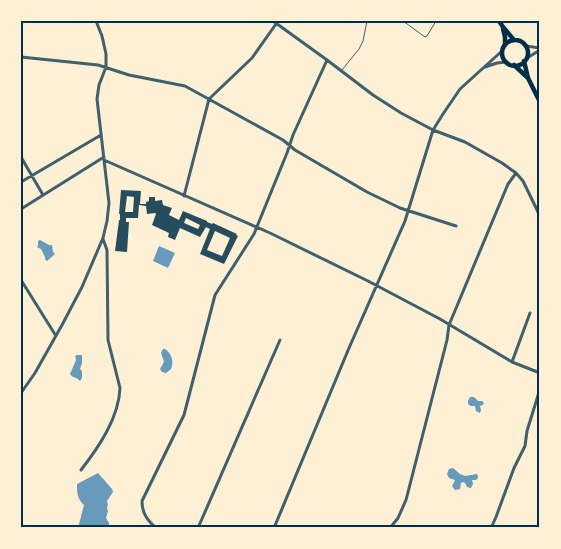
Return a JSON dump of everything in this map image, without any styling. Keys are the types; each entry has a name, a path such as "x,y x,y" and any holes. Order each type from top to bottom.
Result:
{"main road":[{"path":"499,21 514,40"},
{"path":"503,27 505,45"},
{"path":"514,66 521,64 528,52 522,42 514,40 505,45 502,50 503,57 528,78"},
{"path":"525,60 528,78 540,102"}],"street":[{"path":"22,390 35,373 82,287 103,238 107,221 109,203 97,99 106,67 106,54 96,21"},
{"path":"184,196 210,99 252,58 275,22 373,95 401,113 433,130 465,142 516,173 523,181 540,216"},
{"path":"526,46 540,49"},
{"path":"525,60 540,49"},
{"path":"274,528 408,211 433,130 460,89 502,50"},
{"path":"21,58 98,65 129,75 185,86 283,140 295,150 367,192 400,208 456,226"},
{"path":"156,528 145,516 142,509 142,501 184,415 215,295 257,227 293,135 327,60"},
{"path":"484,67 507,62"},
{"path":"21,182 100,135"},
{"path":"21,157 43,195"},
{"path":"104,158 184,196 257,227 440,319 512,362 540,372"},
{"path":"21,209 104,158"},
{"path":"390,528 398,518 407,495 447,340 449,325 508,184 516,173"},
{"path":"81,470 103,438 116,410 120,396 120,388 108,340 107,250 103,238"},
{"path":"21,280 56,336"},
{"path":"512,362 530,313"},
{"path":"198,528 280,340"},
{"path":"491,528 514,468 525,446 527,431 540,389"}],"lane":[{"path":"341,70 364,41 367,21"},
{"path":"403,21 425,37 436,21"}],"water":[{"path":"40,240 52,245 55,254 47,261 41,249 37,247"},
{"path":"159,246 175,253 168,268 153,261"},
{"path":"163,349 171,355 172,360 171,369 166,373 160,369 164,362 161,353"},
{"path":"82,355 80,369 82,371 82,378 80,381 70,374 76,360 75,356"},
{"path":"470,397 474,397 484,403 480,406 480,413 476,411 475,406 468,404"},
{"path":"453,468 465,476 477,474 478,478 472,480 471,488 467,487 463,482 460,489 455,490 452,486 455,480 449,478 447,474 449,469"},
{"path":"98,473 113,492 107,501 108,511 106,518 109,528 78,528 84,505 77,493 77,484"}],"building":[{"path":"121,190 141,191 140,204 146,204 149,201 149,197 155,197 155,201 162,200 163,205 172,208 169,215 179,220 183,211 238,236 224,264 200,254 210,229 206,227 200,237 180,228 175,240 168,237 169,233 152,225 155,213 147,214 146,206 139,205 138,218 126,218 126,222 129,222 127,252 115,251 120,220","holes":["127,196 134,197 133,212 125,212","186,218 200,225 198,229 184,223","215,231 230,238 222,256 207,250"]}]}
